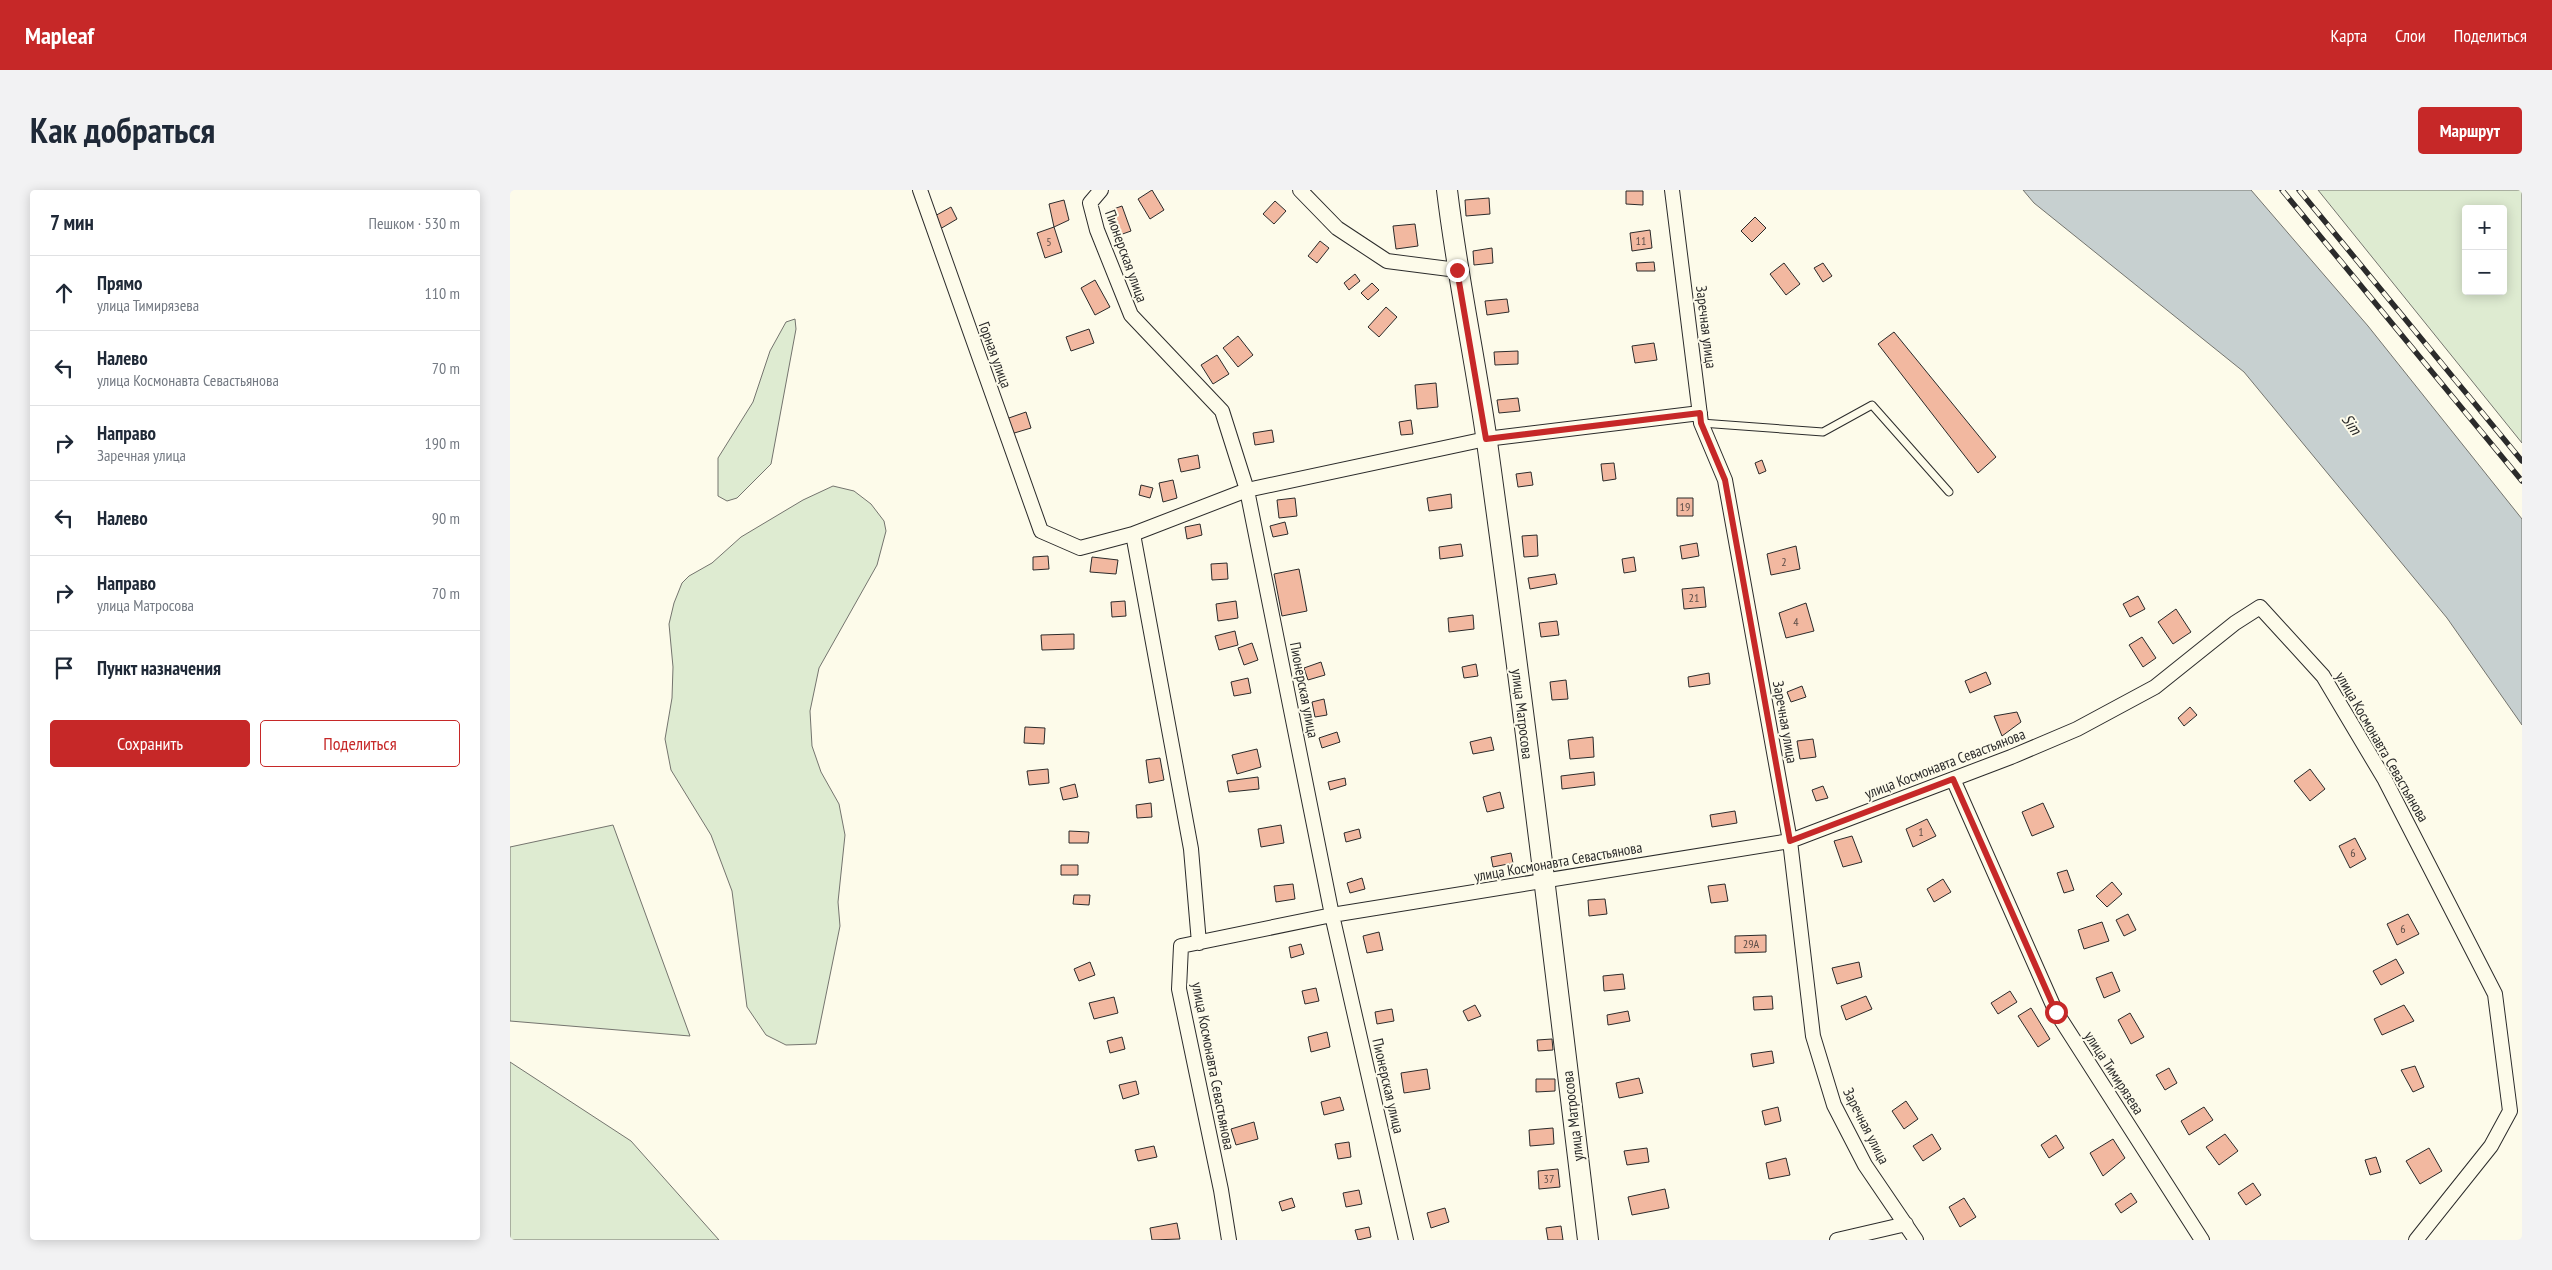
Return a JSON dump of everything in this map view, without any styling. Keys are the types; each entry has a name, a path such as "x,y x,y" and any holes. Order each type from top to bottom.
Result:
{"main road":[{"name":"улица Матросова","path":"1446,190 1457,270 1486,439 1544,881 1588,1240"}],"street":[{"name":"Горная улица","path":"920,190 1041,531 1080,548 1133,534"},
{"name":"Пионерская улица","path":"1101,190 1090,203 1097,230 1131,315 1222,412 1248,490 1332,915 1406,1240"},
{"path":"1300,190 1337,228 1387,261 1457,270"},
{"name":"Заречная улица","path":"1672,190 1701,418 1725,480 1790,841 1813,1036 1834,1105 1865,1165 1916,1240"},
{"path":"1199,943 1191,849 1133,534 1248,490 1486,439 1701,418"},
{"name":"улица Космонавта Севастьянова","path":"1228,1240 1222,1190 1179,989 1182,946 1332,915 1790,841 1953,779 2076,729 2155,687 2235,624 2260,607 2323,676 2385,780 2495,994 2510,1111 2491,1146 2416,1240"},
{"name":"улица Тимирязева","path":"1953,779 2056,1012 2202,1240"},
{"path":"1837,1240 1906,1224"}],"lane":[{"path":"1701,418 1823,432 1872,405 1949,492"}],"green space":[{"path":"2318,190 2522,190 2522,443"},
{"path":"795,319 796,329 771,464 737,498 727,501 718,496 718,458 753,402 770,351 786,322"},
{"path":"833,486 854,491 871,504 884,521 886,531 877,565 819,668 810,711 812,746 821,772 839,804 845,835 838,902 840,926 816,1044 786,1045 766,1035 747,1007 732,891 711,835 671,770 665,739 672,698 673,667 669,624 674,603 682,583 689,576 712,563 741,537 803,500"},
{"path":"613,825 690,1036 510,1021 510,847"},
{"path":"510,1062 631,1141 719,1240 510,1240"}],"water":[{"name":"Sim","path":"2023,190 2251,190 2368,326 2522,519 2522,725 2447,618 2244,372 2034,203"}],"building":[{"path":"1152,190 1164,210 1150,219 1138,199"},
{"path":"1626,191 1643,191 1643,205 1626,204"},
{"path":"1489,198 1490,214 1466,216 1465,200"},
{"path":"1064,200 1069,220 1054,227 1049,204"},
{"path":"1275,201 1286,211 1274,224 1263,214"},
{"path":"1122,206 1131,231 1114,237 1105,212"},
{"path":"951,207 957,219 940,229 933,217"},
{"path":"1755,217 1766,228 1752,242 1741,231"},
{"path":"1415,224 1418,246 1396,249 1393,226"},
{"path":"1054,227 1062,252 1045,258 1037,233"},
{"path":"1650,230 1652,248 1632,251 1630,233"},
{"path":"1320,241 1329,248 1317,263 1308,256"},
{"path":"1492,248 1493,263 1474,265 1473,251"},
{"path":"1654,262 1655,271 1637,271 1636,263"},
{"path":"1784,263 1800,284 1786,295 1770,274"},
{"path":"1823,263 1832,276 1823,282 1814,268"},
{"path":"1355,274 1360,281 1349,290 1344,283"},
{"path":"1095,280 1110,307 1095,315 1081,288"},
{"path":"1372,283 1379,290 1368,300 1361,293"},
{"path":"1507,299 1509,312 1487,315 1485,301"},
{"path":"1386,307 1397,317 1379,337 1368,327"},
{"path":"1089,329 1094,343 1071,351 1066,337"},
{"path":"1894,332 1996,457 1978,473 1878,344"},
{"path":"1238,336 1253,355 1238,367 1223,348"},
{"path":"1654,343 1657,360 1635,363 1632,346"},
{"path":"1518,351 1518,364 1495,365 1494,352"},
{"path":"1217,355 1229,374 1213,384 1201,365"},
{"path":"1436,383 1438,407 1417,409 1415,385"},
{"path":"1518,398 1520,411 1499,413 1497,400"},
{"path":"1026,412 1031,428 1011,434 1006,419"},
{"path":"1411,420 1413,434 1401,435 1399,422"},
{"path":"1272,430 1274,442 1255,445 1253,433"},
{"path":"1198,455 1200,468 1181,472 1178,459"},
{"path":"1762,460 1766,471 1759,474 1755,463"},
{"path":"1614,463 1616,479 1603,481 1601,464"},
{"path":"1531,472 1533,485 1518,487 1516,474"},
{"path":"1173,480 1177,498 1163,502 1159,483"},
{"path":"1141,485 1153,488 1150,498 1139,495"},
{"path":"1451,494 1452,508 1429,511 1427,498"},
{"path":"1295,498 1297,516 1279,518 1277,500"},
{"path":"1677,498 1693,498 1693,516 1677,516"},
{"path":"1285,522 1288,534 1273,537 1270,526"},
{"path":"1200,524 1202,535 1187,539 1185,527"},
{"path":"1537,535 1538,556 1524,557 1522,536"},
{"path":"1697,543 1699,556 1682,559 1680,546"},
{"path":"1461,544 1463,556 1440,559 1439,547"},
{"path":"1796,546 1800,569 1771,575 1767,554"},
{"path":"1048,556 1049,569 1033,570 1033,557"},
{"path":"1092,557 1118,560 1116,574 1090,572"},
{"path":"1634,557 1636,571 1624,573 1622,559"},
{"path":"1227,563 1228,579 1212,580 1211,564"},
{"path":"1299,569 1307,611 1282,616 1274,574"},
{"path":"1555,574 1557,584 1530,589 1528,578"},
{"path":"1704,587 1706,607 1684,609 1682,589"},
{"path":"2138,596 2145,609 2130,617 2123,604"},
{"path":"1125,601 1126,616 1112,617 1111,602"},
{"path":"1236,601 1238,618 1218,621 1216,604"},
{"path":"1806,603 1814,631 1786,638 1779,613"},
{"path":"2176,609 2191,632 2173,644 2158,622"},
{"path":"1473,615 1474,629 1449,632 1448,618"},
{"path":"1557,621 1559,635 1541,637 1539,623"},
{"path":"1235,631 1238,645 1219,650 1215,636"},
{"path":"1074,634 1074,649 1042,650 1041,635"},
{"path":"2142,637 2156,658 2143,667 2129,645"},
{"path":"1252,643 1258,660 1244,665 1238,648"},
{"path":"1321,662 1325,675 1308,680 1304,668"},
{"path":"1476,664 1478,676 1464,678 1462,667"},
{"path":"1986,672 1991,684 1970,693 1965,681"},
{"path":"1709,673 1710,684 1689,687 1688,677"},
{"path":"1248,678 1251,693 1234,696 1231,682"},
{"path":"1566,680 1568,699 1552,700 1550,682"},
{"path":"1802,686 1806,697 1791,702 1787,692"},
{"path":"1324,699 1327,715 1315,717 1312,702"},
{"path":"2190,707 2197,715 2184,726 2178,718"},
{"path":"2017,712 2021,722 2002,736 1994,716"},
{"path":"1025,727 1045,728 1044,744 1024,743"},
{"path":"1337,732 1340,742 1322,748 1319,738"},
{"path":"1491,737 1494,750 1473,754 1470,742"},
{"path":"1593,737 1594,757 1570,759 1568,740"},
{"path":"1813,739 1816,757 1800,759 1797,741"},
{"path":"1257,749 1261,767 1237,774 1232,755"},
{"path":"1160,758 1164,780 1149,783 1146,760"},
{"path":"1048,769 1049,783 1029,785 1027,771"},
{"path":"2310,769 2325,789 2310,801 2294,781"},
{"path":"1594,772 1595,785 1562,789 1561,776"},
{"path":"1258,777 1259,789 1229,792 1227,781"},
{"path":"1345,778 1346,785 1330,790 1328,782"},
{"path":"1075,784 1078,797 1063,800 1060,788"},
{"path":"1823,786 1828,798 1816,801 1812,790"},
{"path":"1500,792 1504,808 1487,812 1483,797"},
{"path":"1151,803 1152,817 1137,818 1136,805"},
{"path":"2043,803 2054,827 2032,836 2022,812"},
{"path":"1735,811 1737,823 1712,827 1710,815"},
{"path":"1927,819 1936,836 1913,847 1906,829"},
{"path":"1281,825 1284,843 1261,847 1258,829"},
{"path":"1359,829 1361,838 1346,842 1344,833"},
{"path":"1069,831 1089,832 1088,843 1069,843"},
{"path":"1852,836 1862,862 1843,867 1834,841"},
{"path":"2355,838 2366,859 2350,868 2339,846"},
{"path":"1511,853 1513,863 1493,867 1491,857"},
{"path":"1061,865 1078,865 1078,875 1061,875"},
{"path":"2067,870 2074,890 2064,893 2057,873"},
{"path":"1362,878 1365,889 1350,893 1347,883"},
{"path":"1943,879 1951,892 1934,902 1927,889"},
{"path":"2112,882 2122,894 2107,907 2096,896"},
{"path":"1293,884 1295,899 1276,902 1274,886"},
{"path":"1725,884 1728,901 1711,903 1708,886"},
{"path":"1074,895 1090,895 1089,905 1073,904"},
{"path":"1605,899 1607,914 1589,916 1588,900"},
{"path":"2128,914 2136,930 2124,936 2116,920"},
{"path":"2408,914 2419,934 2397,945 2387,924"},
{"path":"2102,922 2109,941 2084,949 2078,930"},
{"path":"1379,932 1383,950 1367,953 1363,936"},
{"path":"1766,935 1766,952 1735,953 1735,936"},
{"path":"1301,944 1304,954 1291,958 1289,947"},
{"path":"2396,959 2404,973 2381,985 2373,971"},
{"path":"1090,962 1095,975 1079,981 1074,969"},
{"path":"1859,962 1862,977 1837,984 1832,968"},
{"path":"2112,972 2120,991 2104,998 2096,978"},
{"path":"1623,974 1625,989 1604,991 1603,976"},
{"path":"1316,988 1319,1001 1305,1004 1302,991"},
{"path":"2010,991 2017,1002 1998,1014 1991,1003"},
{"path":"1772,996 1773,1009 1754,1010 1753,997"},
{"path":"1866,996 1872,1009 1846,1020 1841,1006"},
{"path":"1114,997 1118,1013 1094,1019 1089,1003"},
{"path":"1475,1005 1481,1016 1468,1021 1463,1011"},
{"path":"2404,1005 2414,1021 2382,1035 2374,1019"},
{"path":"2031,1008 2050,1039 2038,1047 2018,1016"},
{"path":"1392,1009 1394,1021 1377,1024 1375,1012"},
{"path":"1628,1011 1630,1021 1608,1025 1607,1015"},
{"path":"2130,1013 2144,1037 2131,1044 2118,1020"},
{"path":"1327,1032 1330,1047 1311,1052 1308,1037"},
{"path":"1122,1037 1125,1049 1110,1053 1107,1041"},
{"path":"1552,1039 1553,1050 1538,1051 1537,1040"},
{"path":"1772,1051 1774,1063 1753,1067 1751,1054"},
{"path":"2415,1066 2424,1087 2413,1092 2401,1070"},
{"path":"2169,1068 2177,1083 2165,1090 2156,1075"},
{"path":"1427,1069 1430,1089 1404,1093 1401,1073"},
{"path":"1639,1078 1643,1093 1619,1098 1616,1083"},
{"path":"1536,1079 1555,1079 1555,1091 1536,1092"},
{"path":"1136,1081 1139,1094 1123,1099 1119,1085"},
{"path":"1340,1097 1344,1110 1324,1115 1321,1102"},
{"path":"1906,1101 1918,1119 1904,1129 1892,1111"},
{"path":"1778,1107 1781,1121 1765,1125 1762,1111"},
{"path":"2204,1107 2213,1120 2189,1135 2181,1121"},
{"path":"1254,1122 1258,1139 1236,1145 1231,1129"},
{"path":"1553,1128 1554,1144 1530,1146 1529,1130"},
{"path":"1932,1134 1941,1149 1923,1161 1913,1146"},
{"path":"2225,1134 2238,1151 2219,1165 2206,1147"},
{"path":"2056,1135 2064,1148 2049,1158 2041,1145"},
{"path":"2113,1139 2125,1158 2103,1176 2090,1153"},
{"path":"1349,1142 1351,1157 1338,1159 1335,1144"},
{"path":"1154,1146 1157,1157 1138,1161 1135,1150"},
{"path":"1647,1148 1649,1162 1627,1165 1624,1151"},
{"path":"2429,1148 2442,1171 2420,1184 2406,1161"},
{"path":"2376,1157 2381,1172 2370,1175 2365,1160"},
{"path":"1786,1158 1790,1175 1769,1179 1766,1163"},
{"path":"1558,1169 1560,1187 1539,1189 1538,1171"},
{"path":"2253,1183 2261,1195 2246,1205 2238,1193"},
{"path":"1665,1189 1669,1208 1632,1215 1628,1197"},
{"path":"1359,1190 1362,1204 1346,1207 1343,1193"},
{"path":"2131,1193 2137,1202 2121,1213 2115,1204"},
{"path":"1292,1198 1295,1207 1282,1211 1279,1202"},
{"path":"1964,1198 1976,1217 1960,1227 1949,1207"},
{"path":"1445,1208 1449,1222 1431,1228 1427,1213"},
{"path":"1177,1223 1180,1239 1152,1240 1150,1228"},
{"path":"1561,1226 1563,1240 1548,1240 1546,1228"},
{"path":"1369,1227 1371,1237 1358,1240 1355,1230"}],"railway":[{"path":"2282,190 2522,481"},
{"path":"2299,190 2522,461"}],"route":[{"path":"1457,270 1486,439 1700,413 1701,423 1725,480 1790,841 1953,779 2056,1012"}]}
